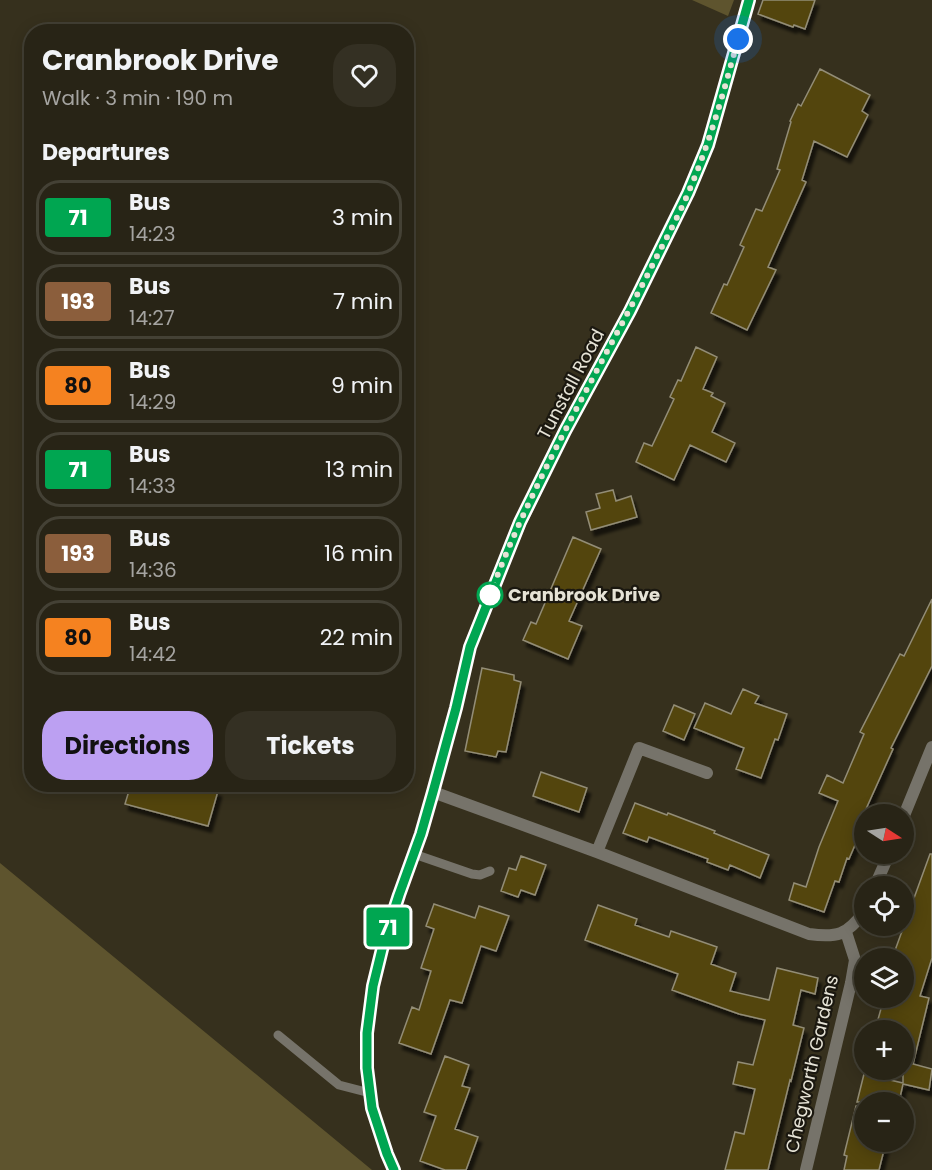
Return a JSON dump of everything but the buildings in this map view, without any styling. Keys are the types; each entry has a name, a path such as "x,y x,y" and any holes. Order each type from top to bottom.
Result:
{"street":[{"name":"Tunstall Road","path":"394,1170 372,1108 367,1068 367,1033 373,986 384,941 433,792 470,647 520,522 565,431 630,311 688,193 708,145 749,0"},
{"path":"909,804 932,747"},
{"path":"597,852 639,748 707,773"},
{"path":"433,792 597,852 809,934 826,937 846,932 854,923"},
{"name":"Chegworth Gardens","path":"806,1170 855,960 846,932"}],"lane":[{"path":"414,854 472,874 480,875 490,871"},
{"path":"278,1035 339,1085 370,1093"}],"shaded area":[{"path":"692,0 734,0 728,16"},
{"path":"0,863 372,1170 0,1170"}],"bus line":[{"name":"71","path":"394,1170 372,1108 367,1068 367,1033 373,986 384,941 421,834 456,708 470,647 520,522 565,431 630,311 688,193 708,145 749,0"}],"place":[{"name":"Cranbrook Drive","path":"490,595"}],"route":[{"path":"490,595 520,522 565,431 630,311 688,193 708,145 738,39"}]}
